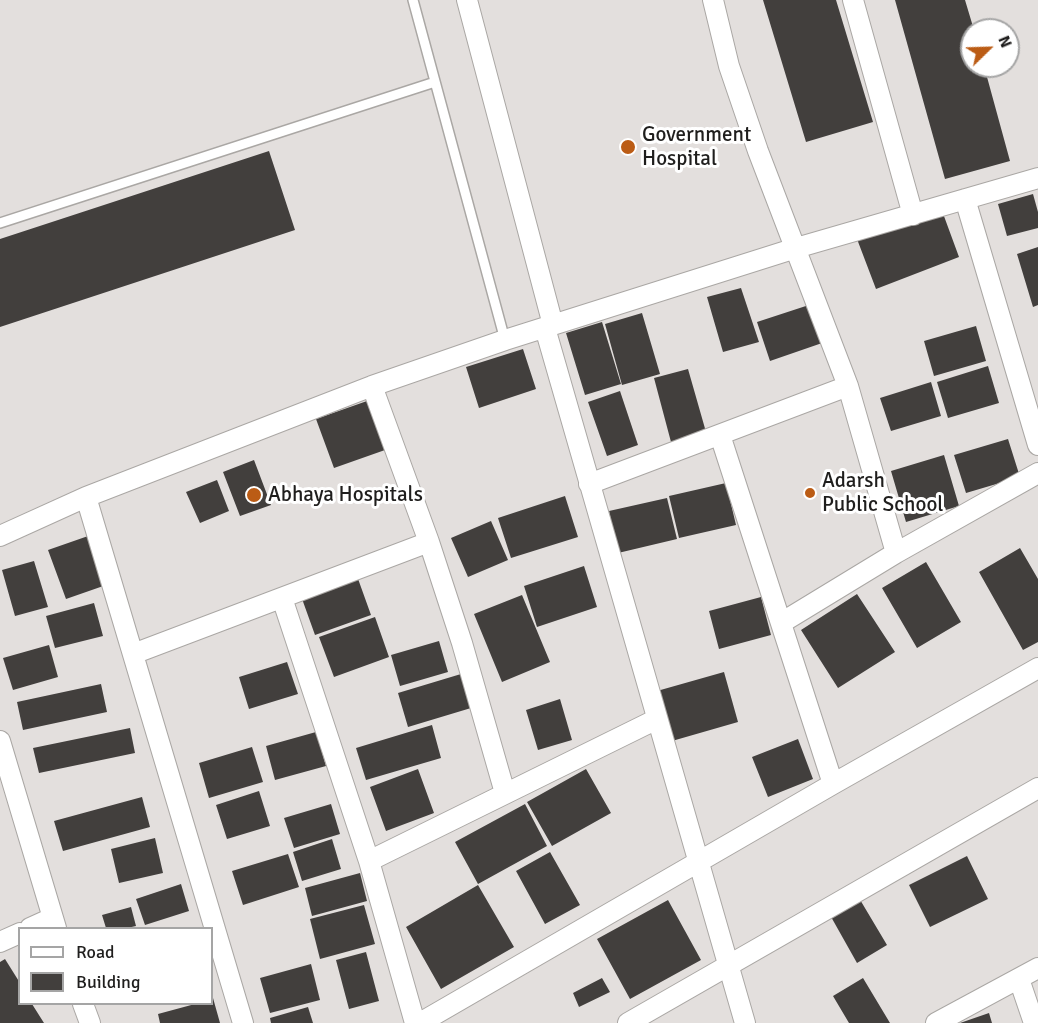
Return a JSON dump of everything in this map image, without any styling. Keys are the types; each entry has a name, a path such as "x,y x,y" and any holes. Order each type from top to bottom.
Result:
{"street":[{"path":"467,0 589,484 745,1023"},
{"path":"713,0 729,66 742,107 848,386 896,553"},
{"path":"853,0 913,215"},
{"path":"0,536 86,497 372,386 505,340 796,248 1038,178"},
{"path":"965,199 1038,445"},
{"path":"372,386 429,542 462,643 505,793"},
{"path":"589,484 848,386"},
{"path":"720,435 833,784"},
{"path":"781,623 896,553 1038,473"},
{"path":"86,497 243,1023"},
{"path":"133,654 429,542"},
{"path":"282,598 369,861 415,1023"},
{"path":"420,1023 1038,668"},
{"path":"369,861 657,719"},
{"path":"0,741 54,923 35,927"},
{"path":"628,1023 1038,788"},
{"path":"0,942 18,934"},
{"path":"936,1023 1038,968"},
{"path":"1019,979 1034,1023"},
{"path":"83,1005 90,1023"}],"lane":[{"path":"413,0 505,340"},
{"path":"0,223 435,82"}],"building":[{"path":"763,0 836,0 873,122 806,142"},
{"path":"895,0 965,0 970,18 960,18 960,78 987,78 1010,161 945,179"},
{"path":"269,151 295,230 0,327 0,239"},
{"path":"1033,194 1038,212 1038,228 1007,236 998,204"},
{"path":"941,208 959,257 876,289 857,239"},
{"path":"1038,247 1038,305 1033,307 1017,254"},
{"path":"741,288 759,342 723,352 707,297"},
{"path":"812,304 825,342 770,361 757,322"},
{"path":"642,313 660,374 622,385 605,324"},
{"path":"602,322 621,384 585,395 566,333"},
{"path":"976,326 986,361 934,376 924,341"},
{"path":"523,349 536,389 479,408 466,367"},
{"path":"988,366 999,403 948,418 937,382"},
{"path":"688,369 706,432 671,442 654,378"},
{"path":"931,382 941,416 891,431 880,398"},
{"path":"620,391 638,445 607,456 588,402"},
{"path":"367,401 385,450 334,468 316,419"},
{"path":"1008,439 1020,477 966,493 954,455"},
{"path":"944,455 959,506 906,522 891,471"},
{"path":"254,460 271,505 240,516 223,472"},
{"path":"217,480 229,511 200,523 186,492"},
{"path":"726,483 736,525 679,538 669,496"},
{"path":"565,496 578,537 511,558 498,518"},
{"path":"667,498 677,539 618,553 609,511"},
{"path":"491,521 508,560 468,577 451,538"},
{"path":"91,535 109,584 66,599 48,550"},
{"path":"1020,548 1038,579 1038,642 1023,650 979,572"},
{"path":"34,561 48,607 15,616 2,570"},
{"path":"926,562 961,622 917,648 882,588"},
{"path":"584,566 597,607 537,627 524,586"},
{"path":"357,576 371,615 315,635 301,596"},
{"path":"857,594 895,652 838,688 801,630"},
{"path":"522,595 550,662 502,682 474,614"},
{"path":"761,597 771,635 719,649 709,611"},
{"path":"94,603 103,636 55,648 46,616"},
{"path":"375,617 389,657 334,677 319,637"},
{"path":"439,641 448,672 400,686 391,655"},
{"path":"49,645 58,677 13,690 3,658"},
{"path":"287,662 298,694 249,709 239,677"},
{"path":"724,672 738,722 672,741 657,691"},
{"path":"461,674 471,708 408,727 398,693"},
{"path":"101,684 107,712 23,730 17,702"},
{"path":"560,699 572,740 538,750 526,710"},
{"path":"432,725 441,758 366,780 356,748"},
{"path":"130,728 135,753 39,773 33,748"},
{"path":"316,732 326,766 275,780 266,746"},
{"path":"798,739 813,779 768,797 752,757"},
{"path":"252,747 263,782 209,798 199,763"},
{"path":"418,769 434,813 386,831 370,787"},
{"path":"586,769 611,813 552,846 527,802"},
{"path":"259,791 270,826 227,839 216,805"},
{"path":"142,797 150,827 63,851 54,821"},
{"path":"331,804 340,834 294,848 284,818"},
{"path":"525,804 547,846 478,884 455,842"},
{"path":"155,838 163,873 119,883 111,849"},
{"path":"332,839 341,869 302,881 293,852"},
{"path":"550,852 580,905 545,924 516,871"},
{"path":"288,854 299,887 243,905 232,871"},
{"path":"967,856 988,899 930,927 909,885"},
{"path":"360,873 367,901 312,916 305,888"},
{"path":"181,884 189,911 145,925 136,899"},
{"path":"478,885 514,947 441,989 406,927"},
{"path":"859,898 887,945 857,963 830,915"},
{"path":"668,900 701,960 630,999 597,939"},
{"path":"364,905 375,944 320,959 310,919"},
{"path":"131,907 136,926 106,927 102,915"},
{"path":"366,952 379,1001 349,1009 336,960"},
{"path":"5,959 18,980 18,1005 33,1005 44,1023 0,1023 0,962"},
{"path":"311,964 320,1000 270,1013 260,978"},
{"path":"602,978 610,992 579,1007 573,993"},
{"path":"863,978 890,1023 849,1023 833,996"},
{"path":"213,998 220,1023 160,1023 158,1014 191,1005 213,1005"},
{"path":"308,1007 313,1023 271,1023 270,1018"},
{"path":"989,1013 992,1023 960,1023"}],"place":[{"name":"Government Hospital","path":"628,147"},
{"name":"Adarsh Public School","path":"810,493"},
{"name":"Abhaya Hospitals","path":"254,495"}]}
